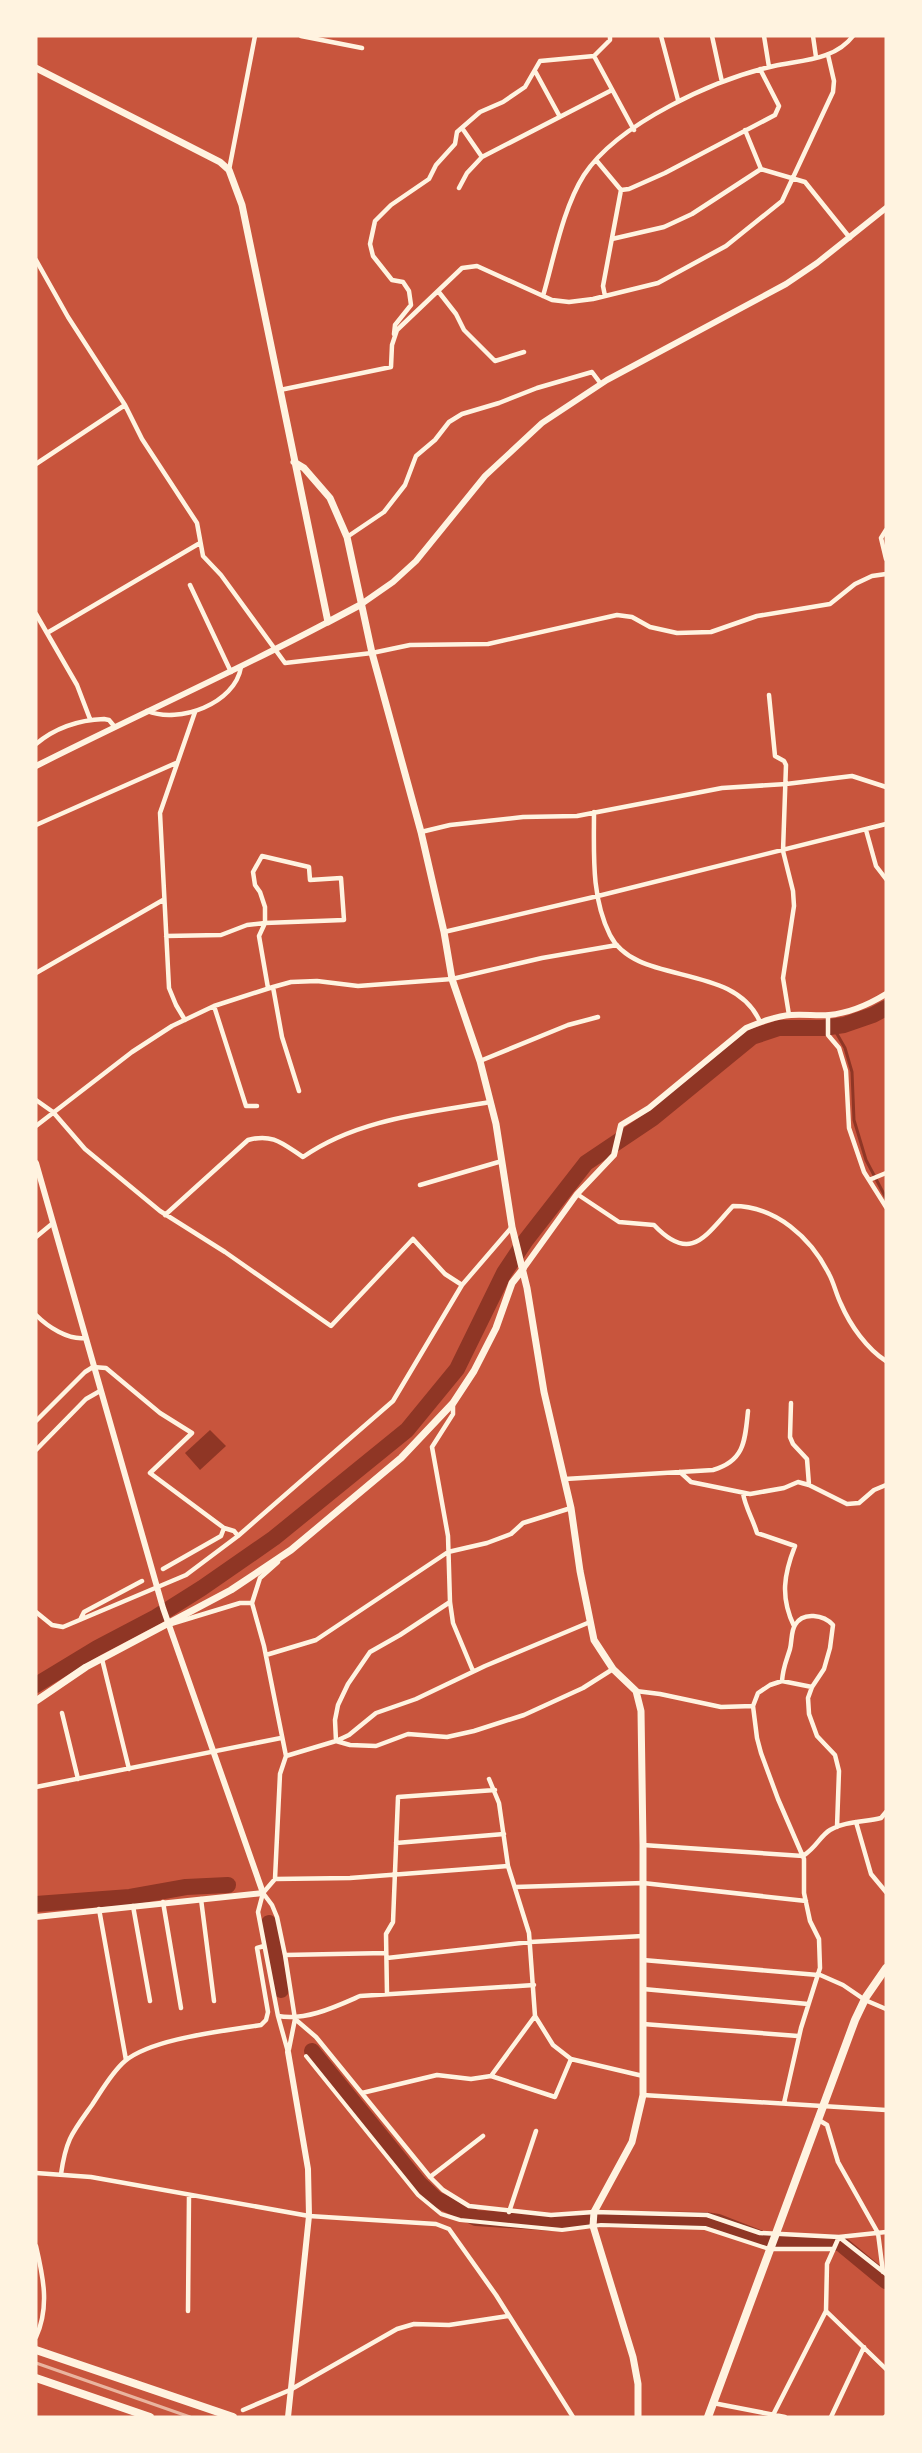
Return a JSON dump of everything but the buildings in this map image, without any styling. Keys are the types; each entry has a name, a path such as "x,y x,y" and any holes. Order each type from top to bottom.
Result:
{"main road":[{"path":"36,68 220,162 229,170 242,205 328,622 360,605"},
{"path":"294,462 304,468 330,498 347,537 372,653 421,832 444,932 452,979 480,1061 490,1102 512,1227 521,1258 544,1392 572,1509 580,1571 594,1640 613,1669 636,1691 641,1711 644,1845 643,2095 632,2142 594,2212 594,2226 633,2357 638,2384 638,2417"},
{"path":"36,1701 102,1659 231,1590 291,1550 401,1458 453,1403 474,1371 496,1328 512,1283 523,1269"},
{"path":"708,2417 817,2119 865,2000 886,1968"},
{"path":"36,2350 232,2417"},
{"path":"36,2378 150,2417"}],"street":[{"path":"229,170 255,36"},
{"path":"301,36 362,48"},
{"path":"280,390 391,367 395,324 411,305 410,291 403,282 392,280 373,256 370,244 375,221 391,205 429,179 436,165 454,144 457,132 480,112 503,102 525,87 540,61 594,56 610,40 610,36"},
{"path":"661,36 678,100"},
{"path":"712,36 722,81"},
{"path":"764,36 769,67"},
{"path":"813,36 816,57"},
{"path":"543,296 572,200 584,176 596,160 678,100 722,81 760,69 828,55 846,44 853,36"},
{"path":"394,336 397,330 462,268 477,266 552,300 569,302 658,283 726,246 782,201 833,92 834,81 828,55"},
{"path":"594,56 634,130"},
{"path":"621,190 629,189 665,173 775,115 779,106 760,69"},
{"path":"535,70 560,117"},
{"path":"459,188 467,173 482,157 612,90"},
{"path":"462,128 482,157"},
{"path":"745,130 760,169"},
{"path":"596,160 621,190"},
{"path":"612,239 664,227 692,214 760,169 805,182 850,238"},
{"path":"605,296 603,286 621,190"},
{"path":"360,605 393,582 416,561 437,538 468,496 522,440 563,408 601,384 786,284 850,238 886,208"},
{"path":"36,260 68,317 125,405 142,439 197,523 203,556 220,575 285,663 372,653 410,645 488,644 617,615 632,617 650,627 676,633 711,632 757,616 830,604 855,584 872,576 886,574"},
{"path":"438,291 456,314 464,330 495,361 524,352"},
{"path":"347,537 384,512 405,485 416,456 435,440 449,422 462,414 592,372 601,384"},
{"path":"36,464 125,405"},
{"path":"886,530 881,538 886,559"},
{"path":"47,633 200,543"},
{"path":"190,585 231,672"},
{"path":"36,614 77,685 90,719"},
{"path":"36,766 114,726 274,651 328,622"},
{"path":"147,711 156,715 179,715 206,707 234,686 240,677 241,667"},
{"path":"769,695 775,756 784,761 786,765 783,851 794,899 783,978 789,1015"},
{"path":"185,1020 169,988 160,813 195,712"},
{"path":"36,744 47,735 73,723 90,719 104,719 114,726"},
{"path":"36,825 176,763"},
{"path":"421,832 450,825 594,812 722,788 786,784 852,776 886,787"},
{"path":"594,812 597,896 610,935 617,945 629,957 652,966 694,976 719,986 754,1008 760,1022"},
{"path":"444,932 886,824"},
{"path":"866,830 876,866 886,879"},
{"path":"166,936 220,934 247,925 264,923 344,920 341,878 310,880 309,867 262,856 253,872 255,885 265,907 264,923 259,936 282,1037 299,1091"},
{"path":"36,973 163,900"},
{"path":"36,1126 132,1052 185,1020 214,1005 270,987 291,982 317,981 358,986 452,979 542,958 617,945"},
{"path":"523,1269 577,1194 614,1155 621,1125 649,1108 746,1028 789,1015 828,1015 868,1005 886,994"},
{"path":"214,1005 246,1106 257,1106"},
{"path":"828,1015 828,1035 839,1048 846,1071 849,1128 869,1180 886,1207"},
{"path":"480,1061 568,1024 598,1017"},
{"path":"36,1101 53,1112 85,1149 165,1215 225,1252 331,1326 413,1239 445,1274 462,1285"},
{"path":"165,1215 248,1140 258,1137 277,1139 303,1157 342,1136 387,1120 490,1102"},
{"path":"420,1185 502,1161"},
{"path":"36,1163 166,1617 263,1893 277,1917 295,2019 288,2052"},
{"path":"869,1180 886,1173"},
{"path":"577,1194 619,1222 654,1225 667,1239 682,1244 696,1243 733,1206 759,1210 783,1220 803,1237 829,1274 841,1306 865,1342 886,1361"},
{"path":"36,1237 53,1223"},
{"path":"36,1612 52,1625 63,1627 186,1575 238,1536 393,1401 462,1285 512,1227"},
{"path":"36,1316 45,1324 75,1339 85,1338"},
{"path":"36,1421 93,1367 106,1368 160,1413 192,1433 150,1473 238,1536"},
{"path":"36,1450 86,1399 100,1391"},
{"path":"453,1403 453,1414 432,1447 448,1536 453,1623 473,1671"},
{"path":"791,1403 790,1437 793,1444 807,1459 809,1485"},
{"path":"565,1479 712,1470 726,1466 735,1459 746,1434 748,1411"},
{"path":"680,1472 691,1482 750,1494 798,1482 847,1504 859,1503 874,1490 886,1485"},
{"path":"743,1493 744,1502 753,1516 757,1533 795,1546 786,1569 783,1587 788,1615 794,1626"},
{"path":"266,1655 315,1640 448,1551 487,1543 511,1534 524,1523 572,1509"},
{"path":"163,1569 221,1536 224,1528"},
{"path":"288,2417 309,2217 308,2169 288,2052 278,2016 258,1912 263,1893 275,1879 280,1774 286,1756 266,1655 252,1603 260,1578 291,1550"},
{"path":"81,1618 84,1612 142,1581"},
{"path":"336,1741 335,1720 338,1705 348,1684 370,1652 450,1602"},
{"path":"169,1625 240,1603 252,1603"},
{"path":"782,1682 784,1663 790,1649 794,1626 800,1619 814,1616 828,1619 833,1625 830,1648 824,1669 812,1686 808,1698 809,1713 816,1736 835,1755 839,1771 837,1827"},
{"path":"286,1756 336,1741 349,1735 376,1713 416,1699 473,1671 590,1622"},
{"path":"102,1659 129,1769"},
{"path":"336,1741 350,1745 376,1746 408,1734 447,1737 474,1731 524,1715 583,1688 613,1669"},
{"path":"784,2103 798,2036 818,1975 819,1939 810,1921 806,1901 803,1856 761,1753 753,1706 758,1693 770,1685 782,1682 812,1686"},
{"path":"636,1691 721,1707 753,1706"},
{"path":"62,1713 78,1779"},
{"path":"36,1787 281,1738"},
{"path":"489,1779 495,1790 508,1866 526,1918 534,1985 535,2016 553,2045 571,2059 643,2076"},
{"path":"387,1994 386,1934 393,1922 398,1797 495,1790"},
{"path":"644,1845 803,1856 814,1849 828,1831 856,1822 881,1818 886,1812"},
{"path":"856,1822 871,1874 886,1892"},
{"path":"396,1843 504,1834"},
{"path":"275,1879 350,1878 508,1866"},
{"path":"515,1887 644,1883 806,1901"},
{"path":"36,1917 263,1893"},
{"path":"201,1899 214,2001"},
{"path":"163,1902 181,2008"},
{"path":"133,1905 150,2001"},
{"path":"99,1910 126,2060"},
{"path":"285,1955 386,1956 530,1942 644,1936"},
{"path":"61,2174 68,2138 111,2077 126,2060 145,2050 185,2037 261,2025 266,2020 268,2012 257,1948 264,1946"},
{"path":"644,1960 818,1975 843,1985 865,2000 886,2009"},
{"path":"278,2016 295,2019 360,1996 534,1985"},
{"path":"644,1989 808,2004"},
{"path":"490,2076 535,2016"},
{"path":"295,2019 316,2037 430,2177 443,2190 470,2206 551,2215 594,2212 707,2215 760,2232 775,2234 839,2237 886,2232"},
{"path":"643,2024 798,2036"},
{"path":"306,2056 418,2195 441,2214 460,2220 487,2224 562,2229 594,2226 705,2228 769,2249 833,2248"},
{"path":"362,2093 437,2075 471,2079 490,2076 555,2097 571,2059"},
{"path":"643,2095 823,2104 886,2110"},
{"path":"817,2119 827,2125 838,2162 878,2233 885,2273"},
{"path":"509,2212 537,2131"},
{"path":"430,2177 483,2136"},
{"path":"36,2173 61,2174 309,2217 436,2224 449,2229 573,2417"},
{"path":"188,2312 189,2195"},
{"path":"773,2416 826,2311 826,2264 839,2237"},
{"path":"839,2237 885,2273"},
{"path":"36,2246 42,2273 45,2308 36,2337"},
{"path":"36,2295 44,2298"},
{"path":"826,2311 886,2369"},
{"path":"243,2410 290,2390 397,2329 414,2324 449,2325 508,2316"},
{"path":"831,2417 864,2347"},
{"path":"713,2403 785,2417"}],"shaded area":[{"path":"210,1430 226,1446 200,1470 185,1453"}],"waterway":[{"path":"36,1685 97,1648 156,1617 202,1588 274,1538 407,1430 457,1369 504,1273 526,1240 586,1163 653,1118 752,1037 779,1028 823,1028 844,1025 886,1008"},
{"path":"833,1027 845,1048 852,1072 854,1120 866,1160 886,1198"},
{"path":"36,1904 130,1897 186,1887 228,1885"},
{"path":"269,1923 281,1990"},
{"path":"312,2051 419,2183 436,2199 476,2218 553,2223 606,2219 705,2220 718,2222 767,2241 840,2243 886,2281"}],"railway":[{"path":"36,2363 190,2417"}]}
